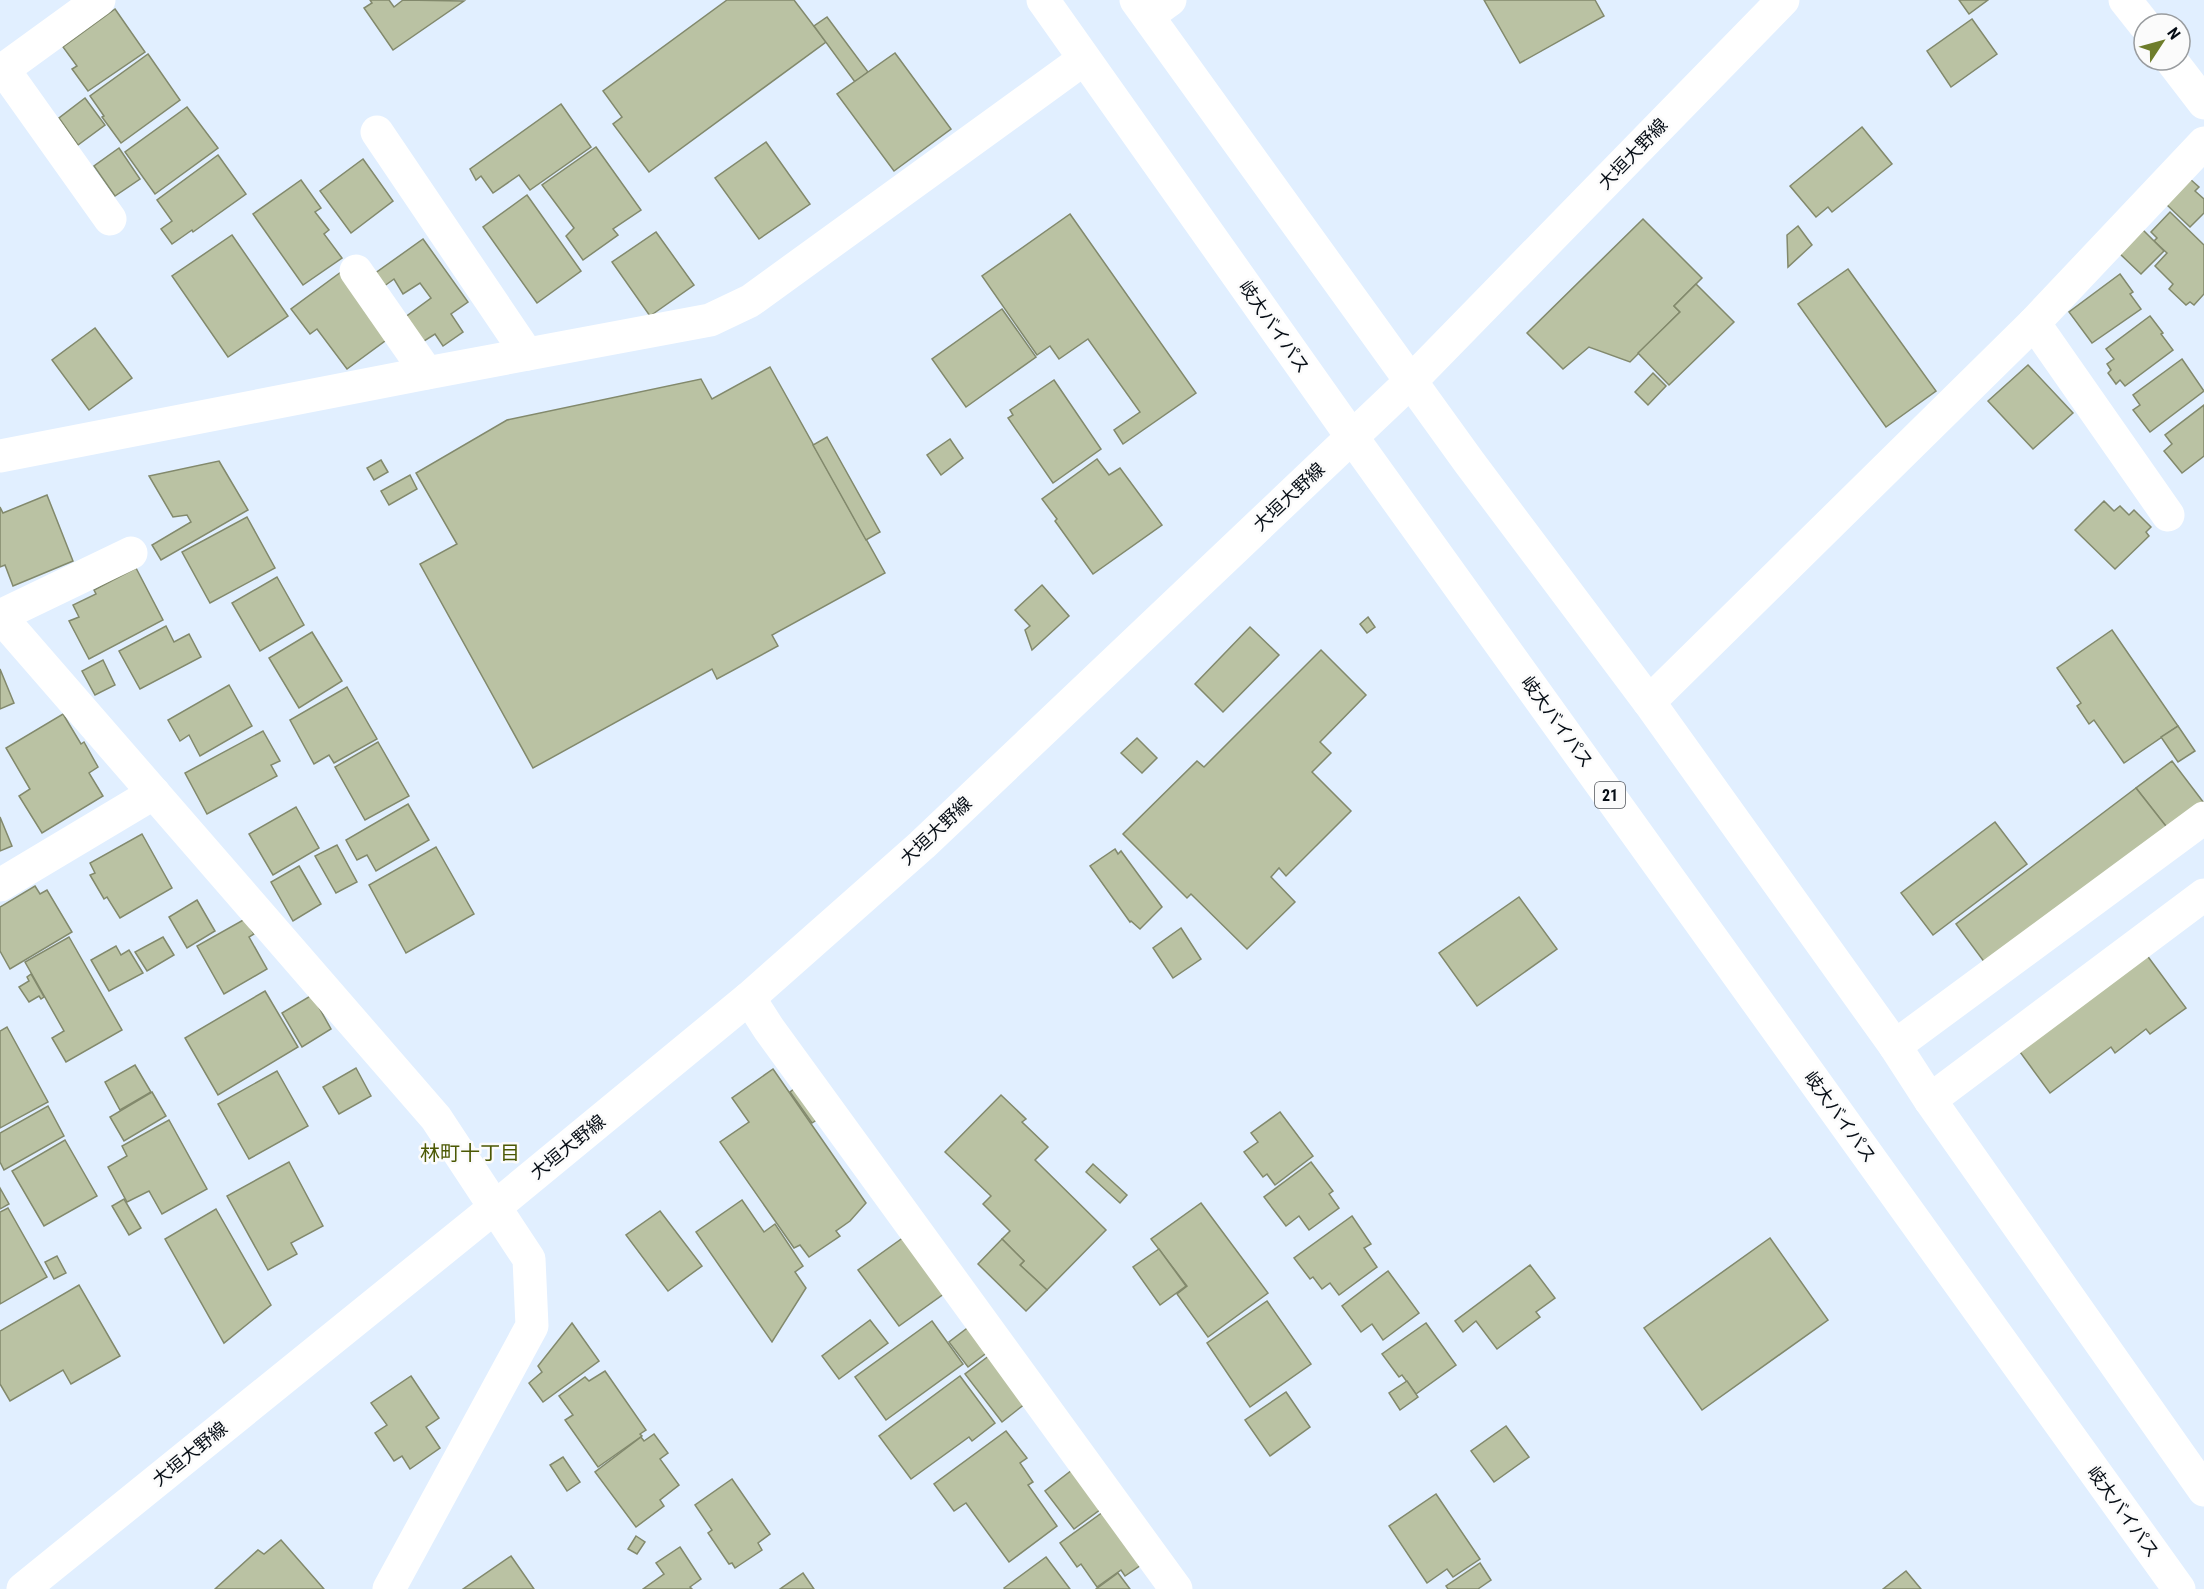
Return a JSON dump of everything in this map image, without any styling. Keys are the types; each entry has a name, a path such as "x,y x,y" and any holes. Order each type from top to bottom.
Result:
{"main road":[{"path":"99,0 2,71 110,219"},
{"name":"岐大バイパス","path":"1043,0 1352,437 2179,1589"},
{"name":"大垣大野線","path":"23,1589 494,1208 749,998 922,845 1411,381 1783,0"},
{"path":"2125,0 2134,12"},
{"path":"1151,5 1411,381 1648,702 1894,1046 2204,1490"},
{"path":"0,456 710,320 750,301 1084,59"},
{"path":"2180,72 2204,103"},
{"path":"377,132 527,354"},
{"path":"1648,702 2034,323 2204,143"},
{"path":"356,271 427,373"},
{"path":"2034,323 2168,515"},
{"path":"130,553 0,616 436,1118 529,1259 532,1326 389,1589"},
{"path":"0,885 154,793"},
{"path":"1894,1046 2204,818"},
{"path":"1930,1100 2204,895"},
{"path":"749,998 769,1029 1176,1589"}],"building":[{"path":"370,0 389,0 394,7 403,0 464,1 393,50 364,8 372,3"},
{"path":"727,0 794,0 826,42 649,172 613,124 622,117 603,91"},
{"path":"1484,0 1595,0 1604,16 1520,63"},
{"path":"1959,0 1988,0 1969,14"},
{"path":"115,9 145,52 88,91 72,69 77,66 63,47"},
{"path":"827,17 868,72 855,82 814,26"},
{"path":"1972,19 1997,54 1951,87 1927,51"},
{"path":"895,53 951,129 894,171 837,94"},
{"path":"148,54 180,100 121,143 90,96"},
{"path":"85,98 105,125 78,145 59,118"},
{"path":"561,104 591,147 530,190 519,175 493,193 481,176 476,180 470,169"},
{"path":"187,107 218,148 155,194 125,152"},
{"path":"1862,127 1892,164 1832,212 1828,207 1816,217 1790,186"},
{"path":"766,142 810,204 759,239 715,178"},
{"path":"596,147 641,210 613,229 618,235 583,260 566,236 574,228 542,185"},
{"path":"119,148 140,179 115,196 94,166"},
{"path":"218,155 246,194 193,232 192,230 172,244 161,229 172,221 157,200"},
{"path":"363,159 393,201 351,233 320,191"},
{"path":"2190,179 2199,187 2195,191 2204,199 2204,213 2190,227 2166,204"},
{"path":"301,180 321,208 315,212 329,230 324,234 342,258 303,285 253,214"},
{"path":"527,195 581,271 537,303 483,227"},
{"path":"2170,212 2204,245 2204,294 2194,305 2190,302 2186,305 2169,289 2173,284 2155,266 2167,253 2154,241 2157,238 2151,232"},
{"path":"1070,214 1196,393 1123,444 1114,430 1140,412 1088,339 1059,359 1050,346 1037,355 982,276"},
{"path":"1643,219 1702,278 1674,306 1680,312 1630,362 1589,347 1563,369 1527,333"},
{"path":"1798,226 1812,245 1788,267 1787,235"},
{"path":"2142,229 2164,251 2141,274 2119,253"},
{"path":"656,232 694,285 650,316 612,262"},
{"path":"232,235 288,316 228,357 172,276"},
{"path":"423,239 468,302 451,314 463,332 443,346 435,334 421,343 404,318 431,298 420,283 403,294 394,279 383,287 374,274"},
{"path":"1848,269 1936,391 1886,427 1798,304"},
{"path":"341,272 389,338 347,369 317,329 310,334 291,309"},
{"path":"2120,274 2133,292 2130,294 2141,309 2092,343 2069,312"},
{"path":"1696,284 1734,322 1669,385 1638,353 1680,312 1674,306"},
{"path":"1002,309 1036,357 966,407 932,359"},
{"path":"2150,316 2173,350 2125,386 2120,380 2116,384 2108,373 2111,370 2107,364 2114,359 2106,349"},
{"path":"95,328 132,378 89,410 52,360"},
{"path":"2182,359 2204,391 2150,432 2133,410 2140,405 2133,395"},
{"path":"2028,365 2073,413 2033,449 1988,401"},
{"path":"770,367 885,573 772,635 778,646 717,679 712,669 533,768 420,564 457,544 416,473 507,420 701,379 712,399"},
{"path":"1653,373 1666,386 1648,405 1635,392"},
{"path":"1054,380 1101,449 1053,483 1008,418 1013,415 1010,410"},
{"path":"2204,405 2204,456 2182,473 2164,451 2172,444 2165,435"},
{"path":"827,437 880,532 866,540 813,445"},
{"path":"950,439 963,458 941,475 927,455"},
{"path":"1097,459 1109,475 1120,468 1162,525 1093,574 1042,499"},
{"path":"381,460 388,472 374,480 367,468"},
{"path":"219,461 248,510 161,560 152,545 191,522 187,515 173,517 149,476"},
{"path":"410,475 417,489 389,505 381,491"},
{"path":"47,495 73,561 13,586 5,565 0,567 0,507 3,513"},
{"path":"2104,501 2114,511 2120,506 2129,515 2134,510 2151,527 2146,532 2149,536 2115,569 2075,530"},
{"path":"247,517 275,568 210,603 182,552"},
{"path":"136,568 163,620 89,659 69,621 79,617 73,605 96,594 94,590"},
{"path":"277,577 304,625 260,651 232,603"},
{"path":"1042,585 1069,616 1032,650 1025,630 1030,626 1015,610"},
{"path":"1368,617 1375,627 1367,633 1360,624"},
{"path":"166,626 174,642 189,634 201,657 140,689 119,651"},
{"path":"1250,627 1279,655 1223,712 1195,684"},
{"path":"2112,630 2178,726 2124,763 2094,720 2089,724 2077,706 2081,703 2057,668"},
{"path":"312,632 342,681 299,708 269,658"},
{"path":"1321,650 1366,695 1320,742 1331,753 1312,772 1351,811 1286,876 1279,868 1271,877 1295,902 1247,949 1191,894 1187,898 1123,834 1197,761 1204,767"},
{"path":"103,660 115,685 95,695 82,671"},
{"path":"0,669 14,703 0,709"},
{"path":"229,685 252,726 200,756 189,735 180,741 168,720"},
{"path":"347,687 377,739 334,763 329,755 314,764 290,720"},
{"path":"63,714 81,744 84,742 98,767 89,773 103,796 42,833 19,796 30,789 6,748"},
{"path":"2178,726 2195,751 2178,762 2161,737"},
{"path":"263,731 280,761 271,765 277,776 207,814 185,773"},
{"path":"1137,738 1157,758 1142,773 1121,753"},
{"path":"378,742 409,796 365,820 335,767"},
{"path":"2172,761 2204,803 2169,830 2136,788"},
{"path":"2136,788 2169,830 1988,967 1956,924"},
{"path":"408,804 429,840 376,871 367,855 357,860 346,840"},
{"path":"296,807 319,848 273,875 249,834"},
{"path":"0,817 12,846 0,851"},
{"path":"1995,822 2027,864 1933,935 1901,893"},
{"path":"142,834 172,888 120,918 107,897 104,899 90,875 95,873 90,863"},
{"path":"337,845 357,882 336,893 315,856"},
{"path":"436,847 474,914 406,953 369,885"},
{"path":"1115,849 1118,854 1121,851 1162,907 1140,929 1130,922 1090,866"},
{"path":"299,866 321,904 293,921 271,882"},
{"path":"35,886 40,894 47,890 72,932 10,969 0,951 0,907"},
{"path":"1519,897 1557,949 1477,1006 1439,953"},
{"path":"197,900 215,931 187,948 169,917"},
{"path":"245,919 254,934 249,937 267,969 224,994 197,946"},
{"path":"1181,928 1201,959 1173,978 1153,948"},
{"path":"69,937 122,1030 66,1062 52,1038 64,1031 25,962"},
{"path":"163,937 174,955 147,971 135,952"},
{"path":"116,946 121,955 129,950 143,973 109,991 91,960"},
{"path":"2146,954 2186,1008 2150,1034 2146,1029 2115,1053 2111,1047 2050,1093 2020,1052"},
{"path":"31,974 44,997 41,999 39,996 29,1002 19,987 29,981 27,977"},
{"path":"265,991 298,1047 218,1095 185,1038"},
{"path":"312,995 331,1029 302,1047 282,1013"},
{"path":"7,1027 48,1102 0,1128 0,1031"},
{"path":"135,1065 151,1092 120,1110 105,1082"},
{"path":"356,1068 371,1096 339,1114 323,1087"},
{"path":"773,1069 866,1203 850,1221 836,1231 840,1236 809,1257 800,1245 794,1248 720,1142 749,1122 732,1098"},
{"path":"277,1071 308,1126 249,1159 218,1104"},
{"path":"798,1086 821,1117 812,1123 790,1092"},
{"path":"152,1092 166,1116 124,1141 110,1117"},
{"path":"1001,1095 1026,1119 1022,1122 1048,1147 1035,1160 1106,1230 1047,1290 1020,1265 1024,1261 1002,1239 1010,1231 983,1204 991,1196 945,1152"},
{"path":"48,1106 64,1136 4,1170 0,1162 0,1133"},
{"path":"1280,1112 1313,1156 1275,1185 1267,1174 1263,1177 1244,1152 1258,1142 1251,1133"},
{"path":"169,1120 207,1189 162,1214 149,1191 127,1202 108,1167 127,1156 122,1146"},
{"path":"65,1140 97,1196 44,1226 12,1171"},
{"path":"289,1162 323,1226 291,1243 297,1254 268,1270 227,1196"},
{"path":"1311,1162 1333,1191 1329,1194 1339,1208 1309,1230 1299,1216 1286,1226 1264,1197"},
{"path":"1093,1164 1127,1195 1120,1203 1086,1172"},
{"path":"0,1188 9,1204 0,1209"},
{"path":"124,1199 141,1228 129,1235 112,1206"},
{"path":"742,1200 764,1232 775,1224 803,1266 795,1272 806,1288 772,1342 696,1232"},
{"path":"1201,1203 1268,1293 1208,1337 1177,1294 1187,1286 1151,1239"},
{"path":"8,1208 47,1277 0,1304 0,1212"},
{"path":"216,1209 271,1305 224,1343 165,1239"},
{"path":"660,1211 702,1266 668,1291 626,1235"},
{"path":"1352,1216 1371,1244 1364,1248 1377,1267 1339,1295 1330,1283 1322,1289 1313,1277 1310,1279 1294,1258"},
{"path":"904,1237 945,1293 899,1326 858,1270"},
{"path":"1770,1238 1828,1320 1702,1410 1644,1328"},
{"path":"1002,1239 1024,1261 1020,1265 1047,1290 1026,1311 978,1264"},
{"path":"1159,1249 1186,1286 1160,1305 1133,1267"},
{"path":"57,1256 66,1273 54,1279 45,1262"},
{"path":"1530,1265 1555,1298 1536,1312 1540,1317 1497,1349 1476,1321 1463,1332 1455,1321"},
{"path":"1388,1271 1419,1313 1383,1340 1372,1324 1361,1332 1342,1306"},
{"path":"79,1285 120,1356 71,1384 63,1370 10,1401 0,1384 0,1331"},
{"path":"1267,1301 1311,1364 1250,1407 1207,1343"},
{"path":"870,1320 888,1343 839,1379 822,1356"},
{"path":"932,1321 963,1364 886,1420 855,1377"},
{"path":"572,1323 599,1361 543,1402 529,1383 542,1372 538,1366"},
{"path":"1426,1323 1456,1365 1416,1394 1402,1375 1399,1377 1382,1354"},
{"path":"970,1326 989,1351 968,1367 949,1342"},
{"path":"990,1355 1026,1403 1002,1422 965,1374"},
{"path":"605,1371 646,1430 640,1434 642,1436 598,1467 565,1420 573,1415 559,1396 585,1377 589,1381"},
{"path":"411,1376 439,1418 426,1427 440,1448 410,1469 402,1456 394,1461 375,1433 387,1425 371,1403"},
{"path":"960,1376 995,1423 972,1441 969,1437 911,1479 879,1436"},
{"path":"1407,1381 1418,1397 1400,1410 1389,1393"},
{"path":"1286,1392 1310,1427 1270,1456 1245,1420"},
{"path":"1506,1426 1529,1457 1494,1482 1471,1451"},
{"path":"1006,1431 1027,1458 1020,1463 1033,1482 1028,1485 1057,1526 1009,1562 966,1503 954,1511 934,1484"},
{"path":"654,1434 668,1453 660,1459 679,1485 660,1500 664,1506 636,1527 595,1472 641,1437 644,1441"},
{"path":"563,1457 580,1482 567,1491 550,1465"},
{"path":"1072,1470 1101,1509 1074,1529 1045,1491"},
{"path":"732,1479 770,1534 758,1543 762,1550 735,1568 732,1563 729,1564 708,1533 712,1530 695,1505"},
{"path":"1436,1494 1480,1559 1453,1577 1447,1569 1427,1583 1389,1526"},
{"path":"1103,1512 1141,1565 1125,1576 1121,1570 1097,1587 1081,1564 1077,1567 1060,1543"},
{"path":"636,1536 645,1542 637,1554 628,1549"},
{"path":"281,1540 324,1589 215,1589 258,1550 264,1554"},
{"path":"680,1547 701,1579 690,1587 692,1589 643,1589 664,1574 656,1563"},
{"path":"511,1556 534,1589 463,1589"},
{"path":"1046,1557 1070,1589 1004,1588"},
{"path":"1480,1563 1491,1580 1478,1589 1448,1589 1446,1586"},
{"path":"1906,1571 1921,1589 1883,1589"},
{"path":"803,1573 814,1589 780,1589"},
{"path":"1118,1573 1130,1589 1096,1589"}],"district":[{"name":"林町十丁目","path":"470,1153"}]}
